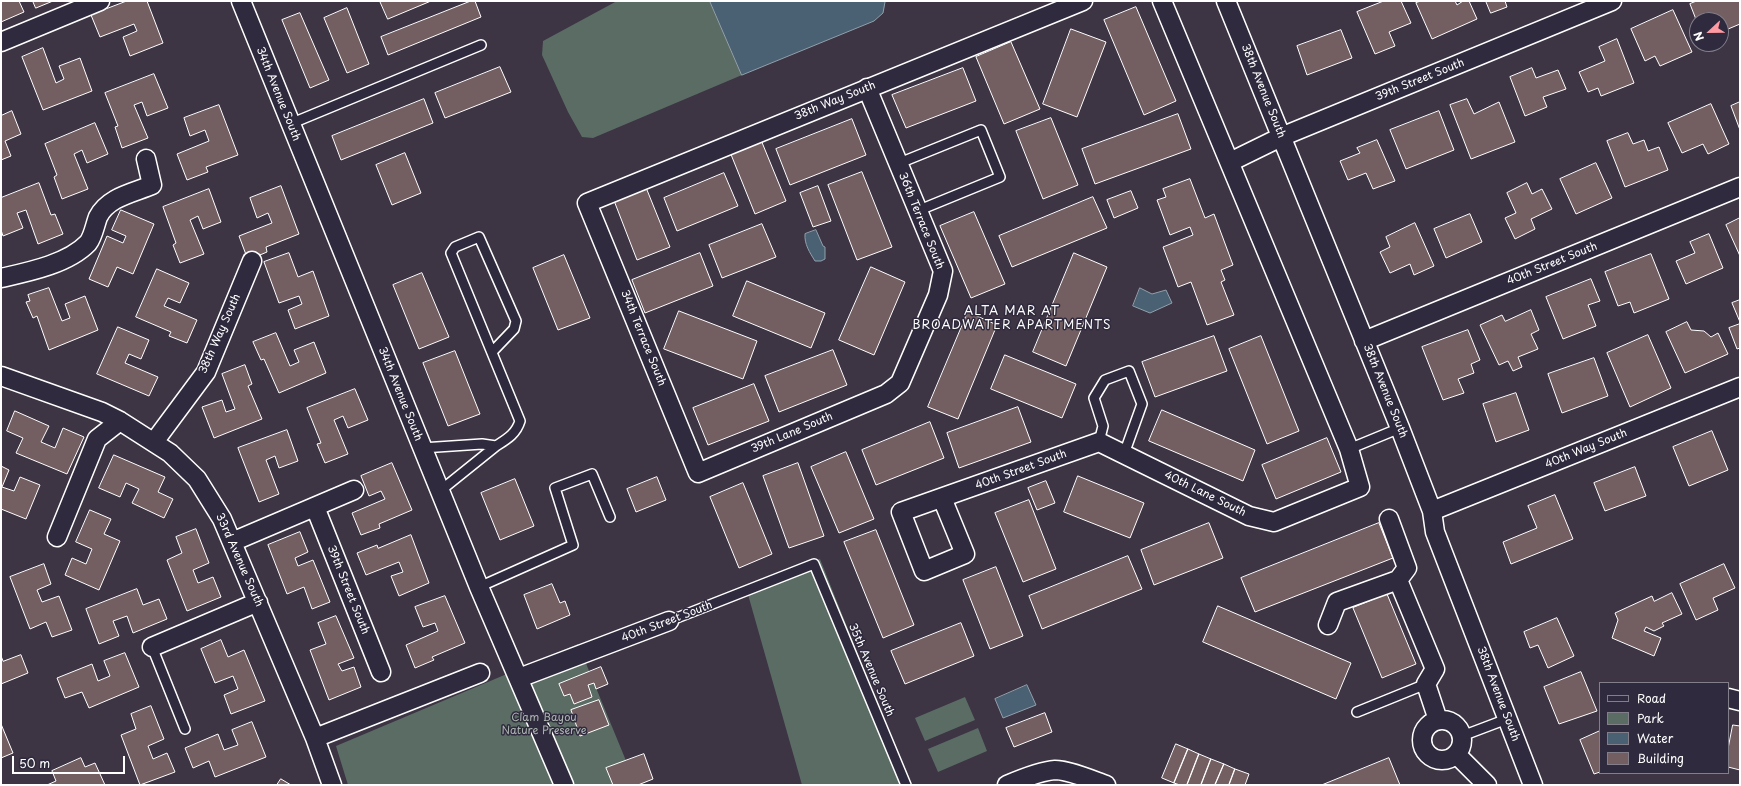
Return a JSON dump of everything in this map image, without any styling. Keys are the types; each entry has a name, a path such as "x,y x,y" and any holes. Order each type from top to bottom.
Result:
{"street":[{"path":"1,42 100,1"},
{"name":"34th Avenue South","path":"241,1 479,587 564,785"},
{"name":"38th Way South","path":"587,203 866,88 1083,1"},
{"path":"1162,1 1349,449"},
{"name":"38th Avenue South","path":"1226,1 1400,428 1432,511 1435,532 1533,785"},
{"name":"39th Street South","path":"1230,162 1281,137 1612,1"},
{"name":"36th Terrace South","path":"866,88 943,271 938,295 900,383 886,394"},
{"path":"1,278 33,271 66,258 88,242 99,216 111,201 152,185 146,159"},
{"name":"40th Street South","path":"1364,342 1740,187"},
{"name":"34th Terrace South","path":"587,203 698,473"},
{"name":"38th Way South","path":"154,442 206,372 252,261"},
{"name":"33rd Avenue South","path":"1,376 102,412 120,421 170,453 197,479 222,519 258,602 332,785"},
{"name":"40th Way South","path":"1432,511 1740,388"},
{"name":"39th Lane South","path":"698,473 886,394"},
{"path":"57,537 97,440 120,421"},
{"name":"40th Street South","path":"942,498 1099,442"},
{"name":"40th Lane South","path":"1099,442 1249,516 1274,522 1360,487 1349,449"},
{"path":"232,542 354,490"},
{"name":"39th Street South","path":"315,507 381,672"},
{"path":"1328,625 1337,602 1398,580 1407,568 1389,519"},
{"path":"1398,580 1435,669 1426,684 1438,720"},
{"path":"152,647 258,602"},
{"name":"40th Street South","path":"519,678 668,621"},
{"path":"314,738 480,673"},
{"path":"1729,698 1740,701"},
{"path":"1438,720 1444,720 1456,725 1462,736 1462,743 1456,754 1443,760 1437,759 1425,752 1422,738 1423,732 1427,726 1438,720"},
{"path":"1456,754 1488,785"},
{"path":"1007,785 1020,779 1056,770 1087,777 1106,785"}],"lane":[{"path":"290,124 481,45"},
{"path":"897,164 981,130 1000,177 917,211"},
{"path":"440,490 496,446 512,436 518,428 520,421 451,253 455,247 479,237 516,321 514,329 492,352"},
{"path":"1099,442 1103,426 1094,398 1105,380 1129,371 1142,404 1124,454"},
{"path":"1349,449 1400,428"},
{"path":"422,448 482,444 496,446"},
{"path":"479,587 573,545 555,488 592,474 610,517"},
{"name":"40th Street South","path":"668,621 814,564"},
{"name":"35th Avenue South","path":"814,564 906,785"},
{"path":"152,647 185,729"},
{"path":"1357,712 1426,684"},
{"path":"1462,736 1507,719"}],"green space":[{"path":"617,1 710,1 742,75 593,138 582,137 568,112 542,55 543,41"},
{"path":"820,559 910,785 802,785 747,591"},
{"name":"Clam Bayou Nature Preserve","path":"578,644 636,785 348,785 336,746"},
{"path":"965,697 975,720 925,741 915,718"},
{"path":"978,728 987,751 938,772 928,749"}],"water":[{"path":"710,1 885,2 883,13 874,21 742,75"},
{"path":"816,230 823,246 825,247 825,259 821,261 815,261 805,241 805,234"},
{"path":"1140,288 1152,294 1166,290 1172,303 1150,313 1133,306"},
{"path":"1027,685 1036,705 1003,718 995,699"}],"building":[{"path":"1,1 19,1 24,12 1,22"},
{"path":"33,1 53,1 36,8"},
{"path":"127,1 147,1 163,43 130,56 123,37 137,31 134,24 100,37 91,15"},
{"path":"380,1 431,1 388,19"},
{"path":"471,1 475,1 481,17 388,55 381,37"},
{"path":"1384,1 1401,1 1411,23 1389,32 1395,46 1375,54 1357,12"},
{"path":"1421,1 1455,1 1457,5 1463,1 1469,1 1477,19 1432,39 1416,3"},
{"path":"1486,1 1505,1 1507,7 1491,13"},
{"path":"1697,1 1740,1 1740,24 1729,29 1729,12 1693,12 1690,4"},
{"path":"1136,7 1176,101 1144,115 1104,20"},
{"path":"347,8 369,64 347,73 324,18"},
{"path":"1673,10 1689,45 1689,52 1692,52 1660,66 1655,56 1645,61 1631,29"},
{"path":"300,13 329,80 310,88 282,20"},
{"path":"1071,29 1106,42 1077,117 1043,104"},
{"path":"1341,30 1352,58 1307,75 1297,46"},
{"path":"1617,39 1634,83 1601,96 1598,88 1588,92 1579,72 1605,61 1599,47"},
{"path":"1011,42 1040,109 1004,124 976,57"},
{"path":"43,48 56,83 64,79 59,66 80,58 92,91 43,110 22,57"},
{"path":"500,67 511,92 445,118 435,93"},
{"path":"963,68 976,101 906,128 892,95"},
{"path":"1532,68 1536,78 1558,70 1566,89 1543,97 1547,107 1525,116 1510,77"},
{"path":"154,74 168,108 147,116 142,102 134,105 148,138 122,148 115,127 118,126 105,93"},
{"path":"424,99 433,123 341,160 332,136"},
{"path":"1467,99 1474,114 1499,102 1515,142 1471,159 1450,105"},
{"path":"1740,102 1740,130 1731,106"},
{"path":"1711,104 1729,144 1708,154 1703,144 1682,153 1668,123"},
{"path":"219,105 238,155 206,167 208,172 187,180 177,154 209,141 205,130 190,136 184,118"},
{"path":"12,111 21,134 5,141 11,156 1,160 1,116"},
{"path":"1439,111 1454,150 1406,169 1390,130"},
{"path":"1178,114 1191,149 1095,184 1082,149"},
{"path":"1051,118 1078,185 1043,199 1016,131"},
{"path":"852,119 866,155 790,185 776,149"},
{"path":"95,123 108,154 87,163 82,150 74,154 88,189 62,199 54,177 57,175 45,144"},
{"path":"1628,133 1633,144 1644,140 1648,151 1659,147 1668,170 1625,187 1607,141"},
{"path":"761,140 786,201 755,214 730,152"},
{"path":"1377,140 1395,181 1373,189 1366,173 1348,180 1340,161 1360,153 1357,148"},
{"path":"405,153 421,193 392,205 376,165"},
{"path":"1596,163 1612,198 1576,214 1560,179"},
{"path":"862,172 892,247 857,260 828,185"},
{"path":"724,173 738,206 677,231 664,198"},
{"path":"1190,179 1205,218 1214,214 1233,265 1221,270 1225,280 1221,282 1234,315 1207,325 1191,282 1178,287 1163,247 1193,235 1190,227 1170,235 1157,200 1166,197 1163,189"},
{"path":"39,183 51,215 55,214 63,234 38,244 26,210 17,213 23,228 3,236 1,230 1,198"},
{"path":"1527,183 1532,194 1542,189 1552,209 1531,219 1535,229 1515,239 1505,218 1516,213 1507,193"},
{"path":"645,185 670,247 637,260 613,198"},
{"path":"281,186 299,234 266,247 267,252 248,260 239,236 272,223 268,213 257,218 250,198"},
{"path":"818,186 831,221 813,227 800,193"},
{"path":"209,189 221,222 203,229 198,216 190,220 204,254 180,263 173,245 176,243 163,207"},
{"path":"1131,191 1138,208 1114,218 1107,200"},
{"path":"1093,197 1107,228 1012,267 999,236"},
{"path":"121,210 154,224 133,274 117,267 108,287 89,279 107,236 123,243 126,236 112,230"},
{"path":"974,212 1005,284 971,298 940,226"},
{"path":"1470,214 1482,242 1446,258 1434,229"},
{"path":"1740,218 1740,256 1726,225"},
{"path":"1415,223 1434,266 1414,275 1410,264 1390,273 1380,252 1390,247 1386,237"},
{"path":"762,224 776,257 722,278 709,245"},
{"path":"1709,234 1723,268 1686,284 1676,261 1695,253 1690,242"},
{"path":"289,253 298,277 313,271 329,316 295,329 288,310 302,304 299,296 279,303 264,262"},
{"path":"700,253 713,286 645,313 632,280"},
{"path":"1074,253 1107,267 1066,366 1033,352"},
{"path":"1651,254 1669,299 1634,313 1630,302 1618,306 1605,272"},
{"path":"564,255 590,318 558,330 533,268"},
{"path":"871,267 905,282 874,355 839,340"},
{"path":"157,269 189,283 180,303 168,298 164,306 197,320 187,343 169,336 171,332 136,317"},
{"path":"422,273 449,337 419,349 393,285"},
{"path":"1591,279 1600,301 1588,305 1596,326 1563,339 1546,297"},
{"path":"747,281 825,313 811,348 733,316"},
{"path":"49,288 62,321 70,318 65,304 85,296 98,330 49,350 37,316 33,318 26,302 30,301 28,295"},
{"path":"1740,300 1740,322 1732,303"},
{"path":"1531,310 1539,330 1531,334 1538,349 1518,357 1522,367 1513,371 1508,361 1499,365 1480,325 1502,315 1505,321"},
{"path":"679,311 757,341 743,379 664,349"},
{"path":"968,312 997,325 958,419 928,407"},
{"path":"1687,322 1691,330 1704,331 1711,337 1718,333 1728,354 1685,373 1666,332"},
{"path":"1740,324 1740,348 1737,349 1729,328"},
{"path":"118,327 149,340 141,359 129,354 125,363 158,377 149,396 97,374"},
{"path":"1468,330 1480,360 1471,364 1474,373 1458,379 1464,393 1443,400 1422,347"},
{"path":"276,333 290,366 299,362 294,350 314,342 326,373 279,393 264,359 261,360 253,342"},
{"path":"1648,335 1671,388 1630,407 1607,353"},
{"path":"1214,336 1227,371 1155,397 1142,362"},
{"path":"1261,336 1299,431 1267,444 1229,349"},
{"path":"833,350 847,385 779,412 765,376"},
{"path":"455,351 480,414 448,426 423,363"},
{"path":"1005,355 1076,384 1062,418 991,389"},
{"path":"1594,358 1608,396 1562,413 1548,374"},
{"path":"245,365 252,384 248,386 262,419 214,438 202,407 222,400 226,412 235,409 222,374"},
{"path":"754,384 769,421 708,445 693,408"},
{"path":"355,389 368,420 348,428 343,416 334,420 348,454 325,463 317,444 321,443 307,408"},
{"path":"1516,393 1529,430 1496,442 1483,404"},
{"path":"1018,407 1031,442 959,468 947,433"},
{"path":"1162,410 1255,450 1243,481 1149,441"},
{"path":"15,411 49,426 41,442 55,448 63,428 84,437 67,474 16,453 23,438 7,431"},
{"path":"930,422 944,458 876,485 862,450"},
{"path":"287,430 298,461 279,468 275,456 266,460 279,494 259,502 238,448"},
{"path":"1712,431 1728,470 1689,486 1673,447"},
{"path":"1327,438 1341,472 1276,499 1262,465"},
{"path":"846,452 874,519 839,533 811,467"},
{"path":"114,455 165,477 158,492 173,499 164,518 132,503 139,489 126,483 120,497 99,488"},
{"path":"392,463 412,510 379,524 380,528 361,535 352,513 385,499 381,491 369,496 361,476"},
{"path":"798,463 824,536 789,548 763,476"},
{"path":"1,466 9,470 2,487 14,491 20,477 40,485 26,519 1,509"},
{"path":"1635,467 1646,496 1605,511 1594,483"},
{"path":"1078,476 1144,503 1130,538 1064,512"},
{"path":"657,477 666,500 636,512 627,489"},
{"path":"515,479 534,526 500,540 481,493"},
{"path":"1046,481 1055,503 1037,510 1028,488"},
{"path":"743,483 772,554 739,568 710,497"},
{"path":"1555,495 1573,539 1511,564 1503,542 1537,528 1528,506"},
{"path":"1029,500 1056,569 1023,582 995,513"},
{"path":"90,510 111,519 104,534 120,541 99,590 65,575 72,558 86,564 92,549 76,542"},
{"path":"1209,523 1223,558 1154,585 1141,550"},
{"path":"1379,523 1393,558 1255,612 1241,578"},
{"path":"196,529 209,563 193,570 198,583 213,577 221,597 187,611 167,560 182,553 176,537"},
{"path":"876,530 914,625 883,638 844,542"},
{"path":"300,532 308,552 295,558 298,566 313,560 330,602 312,609 304,587 287,594 268,545"},
{"path":"411,535 429,583 399,596 391,576 403,572 399,562 366,575 357,553 377,545 378,548"},
{"path":"1128,556 1142,589 1042,629 1029,596"},
{"path":"44,564 51,584 37,590 42,602 59,596 72,630 52,637 46,622 30,629 10,577"},
{"path":"1724,564 1735,588 1713,598 1718,610 1696,620 1680,584"},
{"path":"996,567 1023,636 990,649 963,580"},
{"path":"552,584 560,603 565,601 570,615 537,629 524,595"},
{"path":"137,589 143,605 159,599 167,619 133,633 127,616 113,621 119,636 99,644 86,609"},
{"path":"1672,593 1682,614 1662,623 1664,626 1654,631 1646,627 1644,631 1661,638 1654,656 1612,638 1618,620 1615,613 1652,596 1654,601"},
{"path":"1387,594 1416,664 1382,678 1353,608"},
{"path":"445,596 465,643 432,657 434,660 415,668 406,645 438,631 435,623 423,627 415,607"},
{"path":"1218,606 1351,663 1336,699 1203,642"},
{"path":"336,616 354,658 338,664 342,671 354,667 361,687 329,700 310,650 326,644 318,623"},
{"path":"1557,618 1574,656 1548,668 1538,645 1530,648 1524,632"},
{"path":"961,623 974,656 905,684 891,651"},
{"path":"221,640 228,657 244,650 265,701 231,714 224,695 238,689 233,676 215,683 201,649"},
{"path":"125,653 139,687 89,708 82,692 65,698 57,678 92,664 98,681 110,676 104,661"},
{"path":"21,655 28,673 1,684 1,656 3,661"},
{"path":"601,667 608,684 596,689 594,683 588,685 592,697 574,704 570,694 564,696 559,684"},
{"path":"1581,672 1597,711 1559,724 1544,687"},
{"path":"599,700 609,725 580,736 571,710"},
{"path":"151,706 164,739 148,746 153,759 167,753 175,772 140,785 121,735 136,729 131,714"},
{"path":"1045,713 1052,732 1014,747 1006,728"},
{"path":"252,722 266,757 215,777 209,761 193,768 185,748 218,734 224,750 238,745 232,730"},
{"path":"1,724 13,753 1,758"},
{"path":"1733,725 1740,726 1740,770 1729,767 1729,744"},
{"path":"1599,731 1599,772 1594,774 1580,740"},
{"path":"1176,744 1188,749 1174,783 1162,778"},
{"path":"1188,749 1199,754 1187,785 1180,785 1174,783"},
{"path":"644,754 653,779 638,785 613,785 606,768"},
{"path":"1199,754 1211,759 1201,785 1187,785"},
{"path":"81,758 85,767 95,763 105,785 47,785 56,781 52,771"},
{"path":"1389,758 1400,785 1322,785"},
{"path":"1211,759 1224,764 1215,785 1201,785"},
{"path":"1224,764 1235,769 1229,785 1215,785"},
{"path":"1235,769 1249,774 1245,785 1229,785"},
{"path":"281,779 291,785 277,785"}],"district":[{"name":"ALTA MAR AT BROADWATER APARTMENTS","path":"1012,319"}]}
